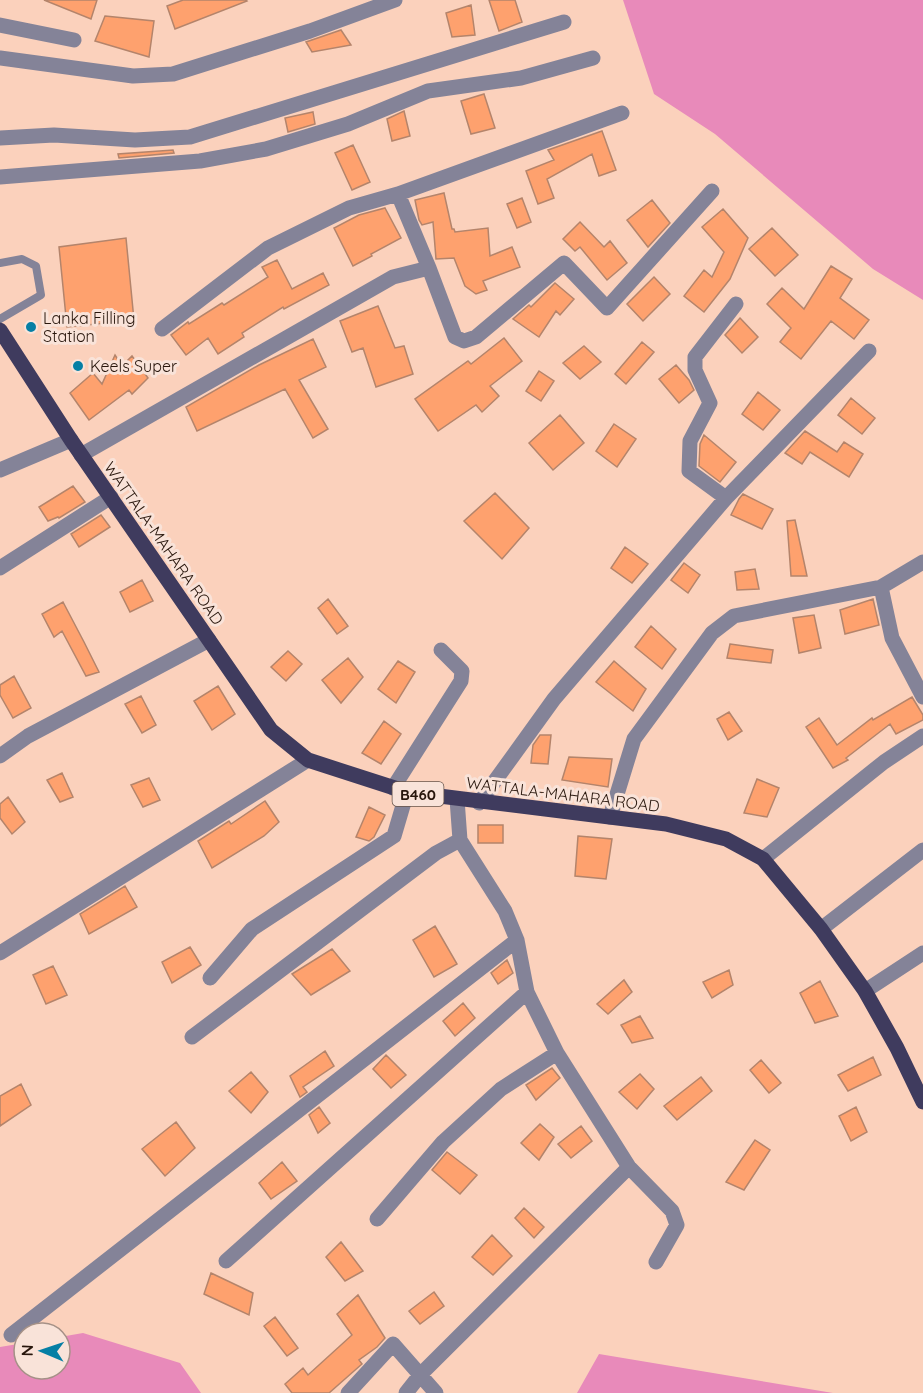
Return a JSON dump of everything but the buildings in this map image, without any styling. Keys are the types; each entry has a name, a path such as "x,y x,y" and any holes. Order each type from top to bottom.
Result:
{"main road":[{"name":"WATTALA-MAHARA ROAD","path":"0,330 70,440 271,730 308,760 400,790 666,824 726,839 763,859 821,929 866,991 923,1102"}],"street":[{"path":"0,58 133,76 173,74 310,31 395,0"},
{"path":"0,138 54,135 135,140 190,137 564,22"},
{"path":"0,26 74,40"},
{"path":"0,177 200,161 266,149 348,124 428,91 521,78 593,58"},
{"path":"162,329 268,248 350,208 398,194 622,113"},
{"path":"398,194 429,268 454,337 464,341 476,337 564,263 607,308 712,191"},
{"path":"81,455 393,277 429,268"},
{"path":"726,498 689,471 690,441 710,403 695,370 695,357 736,304"},
{"path":"480,802 554,699 726,498 869,351"},
{"path":"0,470 70,440"},
{"path":"0,568 111,497"},
{"path":"610,817 634,739 712,633 734,616 881,587 923,562"},
{"path":"881,587 892,638 923,697"},
{"path":"0,756 28,736 209,640"},
{"path":"210,978 252,929 394,836 400,790 461,681 462,671 441,650"},
{"path":"763,859 884,762 923,736"},
{"path":"0,953 308,760"},
{"path":"457,799 459,840 505,912 517,940 527,992 557,1053 629,1167 672,1211 677,1225 656,1262"},
{"path":"192,1036 436,853 459,840"},
{"path":"821,929 923,850"},
{"path":"11,1335 517,940"},
{"path":"866,991 923,953"},
{"path":"226,1261 527,992"},
{"path":"377,1219 443,1142 501,1089 557,1053"},
{"path":"406,1393 421,1374 629,1167"},
{"path":"348,1393 393,1344 436,1393"}],"lane":[{"path":"0,263 22,259 36,266 41,295 0,319"}],"shaded area":[{"path":"623,0 923,0 923,300 873,269 715,134 654,94"},
{"path":"83,1333 180,1363 201,1393 0,1393 0,1347 12,1345 12,1381 72,1381 72,1335"},
{"path":"599,1354 833,1393 577,1393"}],"place":[{"name":"Lanka Filling Station","path":"31,327"},
{"name":"Keels Super","path":"78,366"}]}
